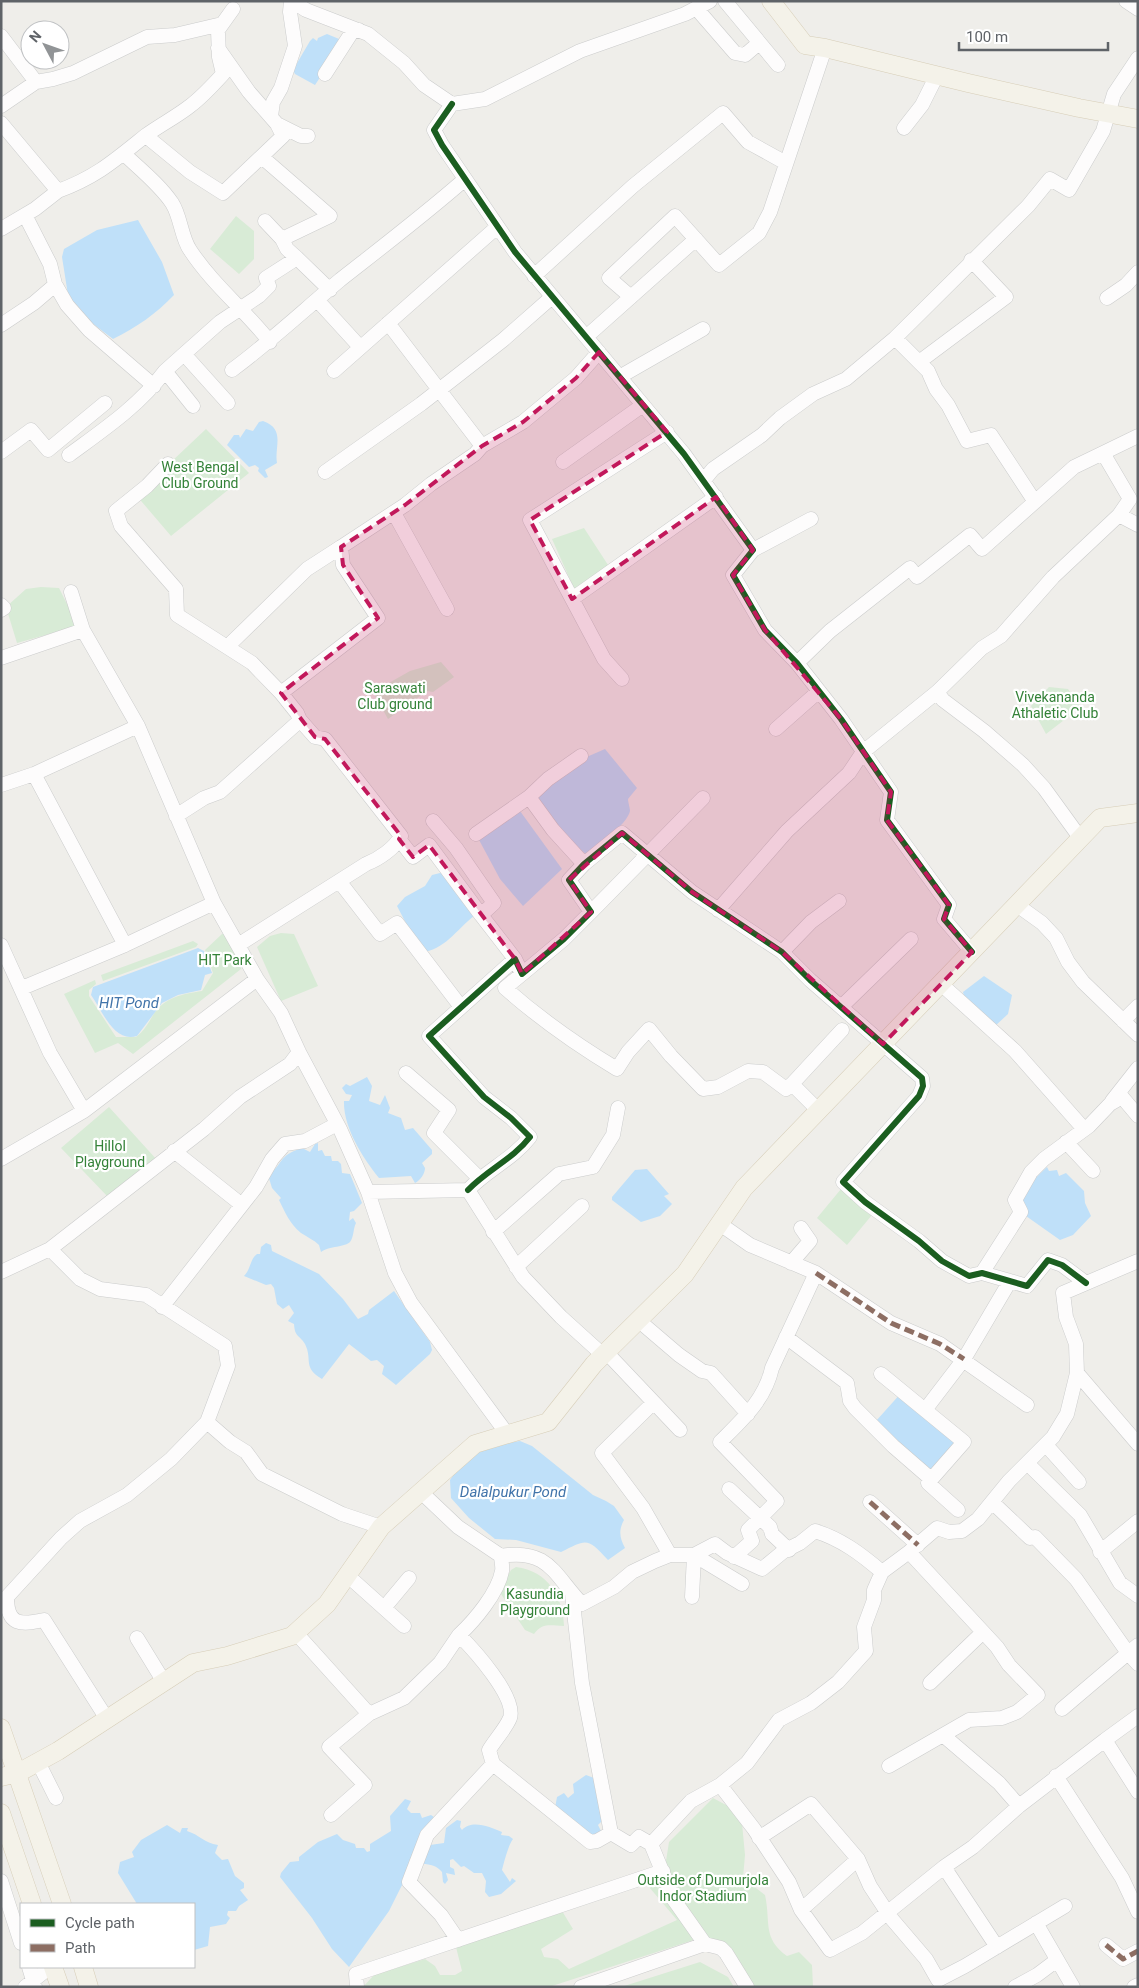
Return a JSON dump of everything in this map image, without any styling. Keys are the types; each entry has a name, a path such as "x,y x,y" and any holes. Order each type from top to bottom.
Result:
{"main road":[{"path":"772,1 805,45 1138,119"},
{"path":"9,1775 38,1762 193,1663 227,1656 292,1636 327,1604 381,1527 474,1444 548,1422 604,1353 685,1274 744,1188 1100,818 1138,813"},
{"path":"1,1728 9,1775 62,1903"},
{"path":"1,1812 32,1903"},
{"path":"51,1968 60,1987"},
{"path":"82,1968 89,1987"}],"street":[{"path":"274,120 273,102 281,88 296,46 290,12 292,1 306,10 359,30 380,42 404,63 424,85 452,104 485,100 580,51 696,8 710,1"},
{"path":"725,1 778,65"},
{"path":"1126,1 1138,9"},
{"path":"1,230 58,191 84,181 191,105 223,74 218,48 218,30 235,4"},
{"path":"696,8 735,53 745,55 759,44"},
{"path":"1,106 36,82 73,73 148,37 175,35 222,24"},
{"path":"325,74 352,32 359,30"},
{"path":"1,36 36,82"},
{"path":"146,136 190,172 223,193 283,136 274,120 249,92 218,48"},
{"path":"631,297 609,278 675,216 719,265 759,233 770,212 825,48"},
{"path":"704,480 713,470 762,435 780,418 813,394 846,380 895,338 937,298 971,260 1028,206 1050,179 1070,190 1090,156 1109,113 1114,94 1138,58"},
{"path":"904,128 922,105 937,75"},
{"path":"452,104 434,130 496,228 534,276 667,432 704,480 753,550"},
{"path":"534,276 639,180 723,113 748,142 786,163"},
{"path":"274,120 301,136 308,136"},
{"path":"1,123 58,191"},
{"path":"124,154 172,204 188,248 239,309 250,316 270,342"},
{"path":"262,158 330,216 282,239"},
{"path":"232,370 270,342 279,331 464,180"},
{"path":"25,215 50,264 55,285 67,305 89,330 154,386"},
{"path":"265,221 282,239 286,249 298,258 330,290"},
{"path":"334,371 496,228"},
{"path":"586,337 696,238"},
{"path":"69,455 119,419 128,408 154,386 165,371 220,322 259,296 269,286 266,278 298,258"},
{"path":"919,362 1006,298 971,260"},
{"path":"1107,298 1126,285 1138,272"},
{"path":"1,325 34,303 55,285"},
{"path":"325,472 370,439 388,430 503,340 552,297"},
{"path":"318,301 360,347"},
{"path":"388,324 482,446"},
{"path":"621,376 703,328"},
{"path":"895,338 928,371 936,389 948,405 966,441 991,435 1035,502"},
{"path":"228,646 308,569 394,513 475,454 482,446 523,422 576,378 599,352"},
{"path":"184,354 228,404"},
{"path":"165,371 193,406"},
{"path":"1,452 31,430 48,450 105,403"},
{"path":"563,462 643,405"},
{"path":"622,679 604,659 530,520 667,432"},
{"path":"797,663 830,631 910,568 917,578 970,535 982,549 1074,467 1138,436"},
{"path":"718,910 782,836 849,772 863,752 937,692 961,667 1002,636 1052,578 1119,515 1130,499 1104,453"},
{"path":"168,464 147,486 116,511 121,526 176,588 177,614 252,663 281,693 315,737 325,739 401,836 396,845 375,860 238,945"},
{"path":"572,599 716,497"},
{"path":"394,513 447,610"},
{"path":"1119,515 1138,525"},
{"path":"811,519 753,550 733,575 765,630 797,663 819,691 891,792 887,820 949,905 944,919 972,952"},
{"path":"281,693 378,618 343,565 341,547"},
{"path":"71,592 83,630 138,726 214,903 258,979 282,1013 299,1052 337,1124 368,1192 395,1274 411,1303 508,1435"},
{"path":"1,605 4,608 1,610"},
{"path":"1,658 83,630"},
{"path":"776,729 819,691"},
{"path":"937,692 943,700 984,731 1023,765 1044,788 1081,839"},
{"path":"176,816 220,792 257,761 300,720"},
{"path":"1,785 34,774 138,726"},
{"path":"476,834 529,797 548,778 581,756"},
{"path":"34,774 125,945"},
{"path":"529,797 553,830 584,864"},
{"path":"703,798 646,853 564,939 505,988 534,1013 589,1052 617,1069 628,1052 649,1029 671,1056 703,1089 718,1087 748,1071 763,1072 786,1089 842,1030"},
{"path":"433,821 456,848 494,904 481,915"},
{"path":"591,912 568,880 584,864 622,833 718,910 782,952 922,1078 920,1096 843,1182 865,1202 919,1241 942,1261 968,1276 982,1274 1027,1286 1048,1260 1062,1265 1086,1283"},
{"path":"399,839 413,857 430,845 515,959 522,974"},
{"path":"339,881 380,934 397,923 461,1007"},
{"path":"782,952 811,922 838,901"},
{"path":"22,988 125,945 214,903"},
{"path":"1017,905 1042,923 1056,938 1068,962 1083,982 1138,1034"},
{"path":"841,1007 911,938"},
{"path":"1,945 50,1053 84,1111"},
{"path":"368,1192 468,1190 478,1178 502,1160 519,1151 530,1137 511,1118 484,1097 429,1036 515,959"},
{"path":"1,1159 84,1111 258,979"},
{"path":"940,984 1015,1051 1084,1129"},
{"path":"1123,1021 1138,1006"},
{"path":"1,1272 50,1249 204,1129 240,1097 290,1064 299,1052"},
{"path":"982,1274 1020,1212 1015,1200 1031,1172 1084,1129 1110,1104 1138,1068"},
{"path":"406,1073 448,1110 434,1133 478,1178"},
{"path":"792,1084 819,1111"},
{"path":"1110,1104 1122,1097 1138,1116"},
{"path":"492,1232 559,1174 593,1167 613,1135 618,1108"},
{"path":"162,1307 256,1187 272,1159 285,1144 305,1141 337,1124"},
{"path":"1066,1142 1093,1171"},
{"path":"174,1151 242,1205"},
{"path":"468,1190 492,1232 516,1267 561,1317 604,1353 680,1430"},
{"path":"516,1267 582,1206"},
{"path":"720,1224 750,1245 816,1273 891,1323 940,1344 1027,1405"},
{"path":"792,1263 810,1241 801,1228"},
{"path":"50,1249 80,1279 100,1288 146,1295 225,1346 228,1366 207,1422 171,1459 127,1495 80,1521 61,1538 7,1597 7,1609 15,1621 24,1625 44,1620 107,1719"},
{"path":"651,1844 691,1801 720,1785 747,1764 779,1720 811,1704 838,1682 866,1651 864,1627 874,1600 874,1590 882,1572 937,1528 949,1532 962,1531 978,1519 1009,1481 1053,1437 1067,1414 1078,1373 1076,1344 1066,1317 1063,1293 1138,1261"},
{"path":"734,1557 752,1541 748,1530 777,1501 720,1442 748,1414 769,1382 772,1368 816,1273"},
{"path":"925,1410 964,1359 1010,1281"},
{"path":"638,1320 679,1355 702,1371 711,1373 748,1414"},
{"path":"786,1337 847,1383 850,1401 855,1408 893,1446 931,1479"},
{"path":"1078,1373 1138,1444"},
{"path":"881,1374 964,1442 928,1483 958,1510"},
{"path":"653,1403 602,1453 643,1508 670,1555"},
{"path":"207,1422 230,1442 246,1452 262,1474 342,1514 381,1527"},
{"path":"1046,1445 1079,1482"},
{"path":"1027,1463 1080,1515 1100,1552 1120,1583 1138,1596"},
{"path":"729,1489 770,1527 772,1534 789,1550"},
{"path":"421,1492 458,1527 501,1556 526,1553 552,1568 582,1604 614,1587 632,1572 670,1555 694,1555 715,1544 734,1557 762,1569 784,1551 789,1550 815,1531 834,1537 846,1544 882,1572"},
{"path":"870,1502 914,1548 982,1633 997,1647 1008,1665 1038,1694 1010,1715 1002,1718 969,1720 889,1766"},
{"path":"992,1502 1030,1538 1034,1538 1076,1579 1133,1649 1138,1664"},
{"path":"1100,1552 1138,1521"},
{"path":"694,1555 742,1584"},
{"path":"692,1597 694,1555"},
{"path":"331,1815 365,1786 329,1747 369,1714 404,1698 440,1663 459,1635 481,1610 498,1581 503,1570 501,1556"},
{"path":"347,1575 404,1626"},
{"path":"384,1608 409,1578"},
{"path":"572,1594 582,1683 611,1832 631,1845 639,1837 651,1844 674,1900 705,1944"},
{"path":"296,1632 369,1714"},
{"path":"930,1683 982,1633"},
{"path":"459,1635 485,1662 510,1704 510,1717 489,1750 493,1764 590,1842 597,1841 611,1832"},
{"path":"136,1638 164,1682"},
{"path":"1062,1709 1133,1649"},
{"path":"720,1785 789,1882 801,1910 830,1950 862,1933 887,1911 973,1847 1056,1776 1138,1716"},
{"path":"944,1736 999,1783 1019,1806"},
{"path":"1105,1740 1138,1792"},
{"path":"38,1762 56,1798"},
{"path":"458,1940 441,1915 409,1882 427,1836 493,1764"},
{"path":"1056,1776 1122,1878 1138,1912"},
{"path":"759,1838 811,1804 858,1859 870,1886 887,1911 926,1959 938,1980 1065,1906"},
{"path":"801,1910 858,1859"},
{"path":"944,1867 997,1947"},
{"path":"357,1987 356,1974 663,1871"},
{"path":"1,1881 20,1939"},
{"path":"1036,1923 1073,1987"},
{"path":"581,1987 705,1944 721,1948 726,1953 747,1987"},
{"path":"1106,1945 1123,1959 1138,1951"},
{"path":"1015,1987 1037,1975 1057,1960"},
{"path":"31,1980 49,1968"},
{"path":"1134,1987 1138,1985"}],"highlighted area":[{"path":"599,352 667,432 530,520 572,599 716,497 753,550 733,575 765,630 841,719 891,792 887,820 949,905 944,919 972,952 883,1044 782,952 692,892 622,833 569,880 591,912 522,974 515,959 429,845 413,857 399,839 401,836 325,739 315,737 281,693 378,618 343,565 341,547 405,505 482,446 523,422 576,378"}],"green space":[{"path":"236,216 254,231 254,259 239,274 210,249"},
{"name":"West Bengal Club Ground","path":"206,429 249,473 171,536 136,495"},
{"path":"584,528 610,568 576,593 552,539"},
{"path":"41,587 59,588 78,626 17,643 6,607 26,589"},
{"name":"Saraswati Club ground","path":"441,662 454,677 433,692 427,691 388,719 373,692 410,671"},
{"name":"Vivekananda Athaletic Club","path":"1049,687 1068,689 1081,707 1046,734 1031,706"},
{"path":"281,933 294,934 318,986 281,1001 257,947 270,936"},
{"name":"HIT Park","path":"222,934 226,934 242,958 241,969 133,1054 118,1043 95,1053 64,994 95,980 96,984 89,990 89,996 116,1037 136,1037 144,1030 153,1015 163,1004 174,997 202,991 213,973 205,950"},
{"name":"HIT Park","path":"193,941 198,944 196,947 103,981 101,975"},
{"name":"Hillol Playground","path":"109,1107 157,1160 108,1197 61,1148"},
{"path":"841,1189 872,1215 847,1245 817,1218"},
{"name":"Kasundia Playground","path":"516,1567 527,1569 537,1574 552,1587 561,1605 564,1626 544,1626 534,1634 525,1630 499,1591 511,1570"},
{"name":"Outside of Dumurjola Indor Stadium","path":"713,1798 741,1813 745,1855 743,1878 765,1895 769,1929 774,1943 787,1956 799,1952 812,1965 813,1987 750,1987 725,1945 706,1936 549,1987 363,1987 374,1975 425,1959 435,1966 440,1975 455,1975 462,1971 456,1947 562,1911 573,1929 541,1949 544,1957 558,1959 569,1969 677,1920 649,1887 663,1880 669,1842"},
{"path":"700,1962 728,1977 734,1987 621,1987"}],"water":[{"path":"327,34 344,41 315,85 295,74 293,70 310,41 313,38 317,41 318,38"},
{"path":"138,220 162,262 174,295 146,320 113,339 92,323 68,295 62,257 64,249 97,230"},
{"path":"263,421 270,424 278,439 277,463 265,470 268,477 265,478 258,471 259,468 255,465 249,467 227,445 234,435 239,435 240,438 246,429 253,431 259,422"},
{"path":"605,749 637,788 628,799 630,811 628,817 611,835 587,855 568,839 536,796 582,759"},
{"path":"520,811 562,869 523,906 500,879 478,838"},
{"path":"445,874 474,916 443,944 429,951 421,952 397,906 405,897 425,886 432,875"},
{"name":"HIT Pond","path":"198,948 204,951 212,973 205,975 201,990 178,995 162,1003 137,1036 129,1037 116,1031 91,995 93,987"},
{"path":"984,976 1012,995 1008,1014 994,1027 967,1008 963,992"},
{"path":"367,1077 372,1086 369,1101 380,1105 385,1095 390,1108 388,1113 401,1118 405,1130 413,1128 432,1150 432,1154 422,1163 425,1168 423,1174 415,1183 411,1176 379,1178 350,1132 344,1101 349,1101 352,1095 346,1094 342,1088 346,1084 350,1086"},
{"path":"318,1143 318,1151 322,1150 325,1156 331,1156 332,1161 338,1161 341,1164 342,1173 350,1174 362,1203 354,1211 350,1212 349,1221 353,1218 356,1223 350,1242 321,1252 319,1245 301,1233 290,1221 279,1200 281,1198 272,1188 268,1175 288,1154 302,1148 310,1152 315,1144"},
{"path":"1047,1167 1049,1171 1057,1170 1059,1176 1066,1173 1084,1191 1085,1203 1091,1216 1073,1235 1060,1240 1026,1216 1019,1200 1025,1188"},
{"path":"647,1169 669,1194 664,1196 672,1204 660,1216 641,1222 612,1200 612,1197 635,1170"},
{"path":"266,1243 271,1245 272,1251 319,1274 343,1299 358,1319 368,1314 369,1310 394,1291 430,1342 432,1350 430,1354 396,1385 382,1374 384,1366 377,1360 371,1361 349,1344 322,1379 316,1375 310,1367 305,1344 296,1334 294,1324 288,1321 294,1313 289,1305 283,1309 277,1304 274,1288 271,1284 266,1285 244,1276 253,1259 257,1254 260,1254 261,1247"},
{"path":"902,1392 962,1441 929,1479 876,1421"},
{"name":"Dalalpukur Pond","path":"520,1441 532,1446 593,1495 614,1506 624,1520 620,1534 625,1548 608,1560 595,1547 586,1542 561,1552 516,1540 495,1539 469,1518 451,1498 450,1480 463,1461 488,1446"},
{"path":"586,1775 594,1778 602,1821 598,1825 601,1831 595,1839 555,1808 557,1797 564,1793 568,1798 574,1793 573,1784"},
{"path":"405,1799 411,1801 407,1809 411,1813 420,1813 422,1818 431,1815 438,1820 430,1845 444,1843 446,1828 457,1820 461,1821 460,1827 462,1830 476,1824 502,1832 501,1835 509,1836 513,1839 502,1870 510,1882 512,1878 516,1881 501,1894 489,1897 485,1892 486,1881 482,1873 474,1873 464,1866 461,1867 453,1859 450,1860 450,1867 454,1869 455,1875 446,1873 448,1880 445,1884 442,1872 436,1867 424,1864 412,1865 389,1911 349,1967 332,1949 312,1918 280,1877 281,1873 290,1862 299,1861 299,1857 318,1842 337,1834 343,1840 355,1844 356,1848 364,1848 367,1852 370,1851 370,1844 391,1831 390,1816"},
{"path":"167,1825 180,1833 182,1828 188,1828 187,1831 209,1843 218,1845 215,1853 222,1860 228,1859 235,1876 244,1883 244,1888 240,1890 248,1900 239,1906 236,1911 228,1911 227,1915 230,1918 226,1924 210,1927 208,1946 195,1950 195,1903 136,1903 118,1873 120,1862 134,1857 132,1852 141,1840"}],"marked path":[{"path":"816,1273 891,1323 940,1344 964,1359"},
{"path":"870,1502 918,1545"},
{"path":"1106,1945 1123,1959 1138,1951"}],"cycle path":[{"path":"452,104 434,130 442,145 515,252 684,454 753,550 733,575 765,630 797,663 841,719 891,792 887,820 949,905 944,919 972,952"},
{"path":"468,1190 483,1176 516,1152 530,1137 511,1118 484,1097 429,1036 515,959 522,974 564,939 591,912 569,880 584,864 622,833 692,892 782,952 810,980 922,1078 923,1086 919,1096 843,1182 865,1202 919,1241 942,1261 969,1276 982,1273 1027,1286 1048,1260 1062,1265 1086,1283"}]}
